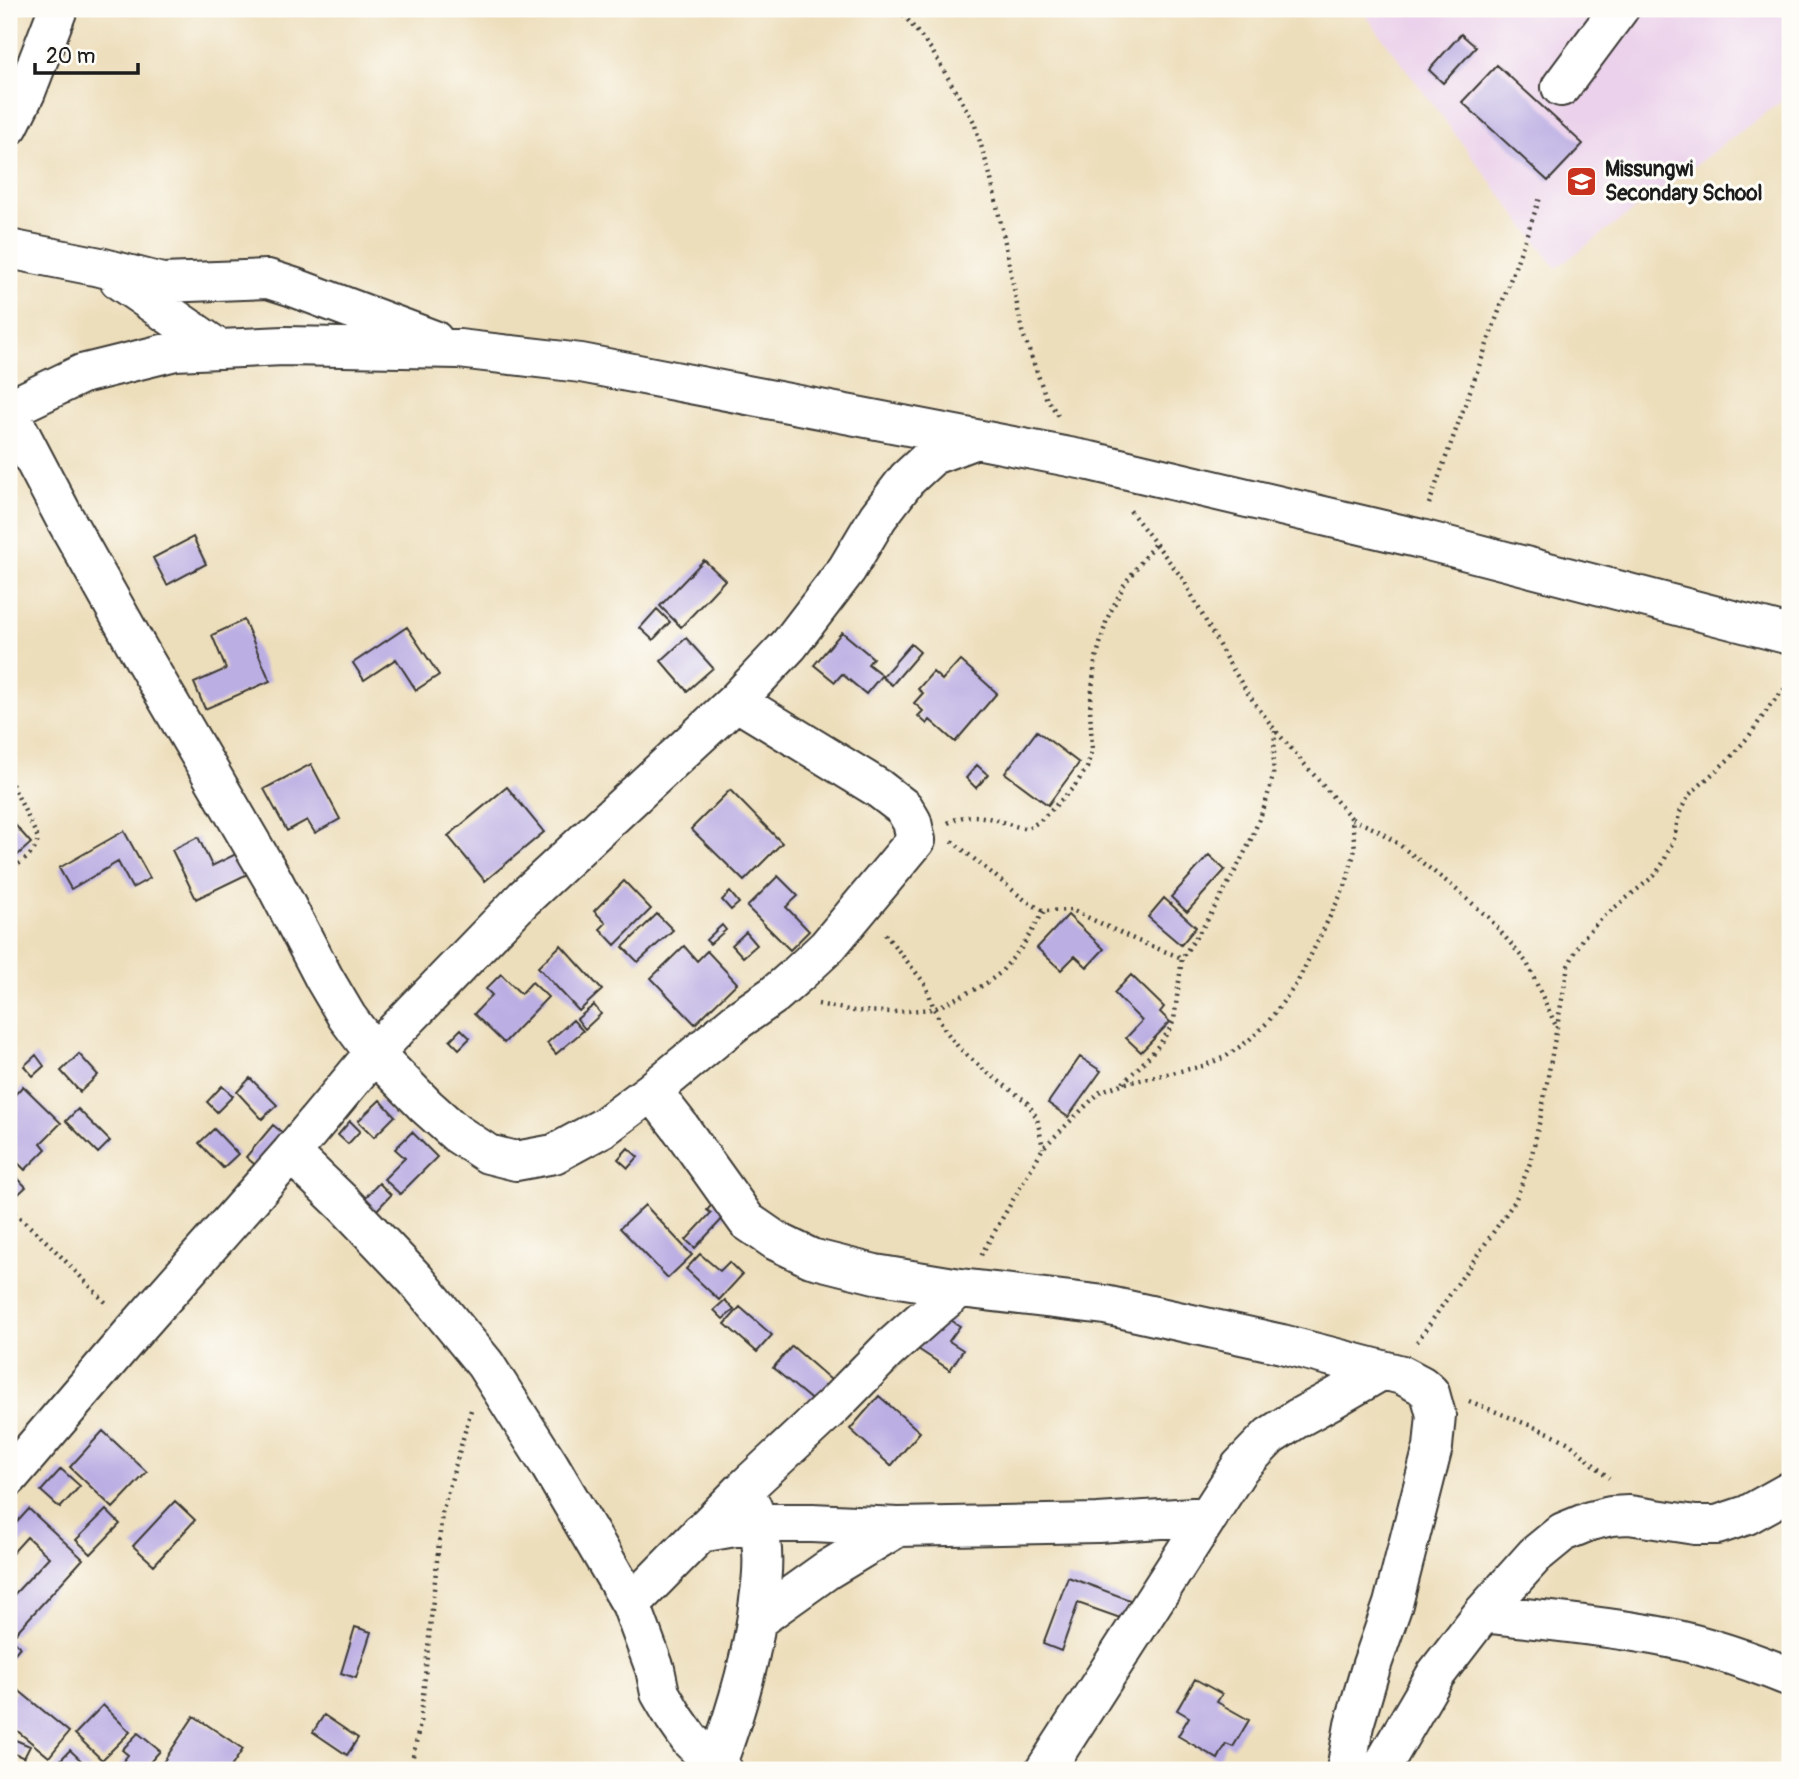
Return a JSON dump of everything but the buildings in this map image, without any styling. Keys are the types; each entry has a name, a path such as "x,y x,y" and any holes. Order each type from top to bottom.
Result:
{"street":[{"path":"9,126 26,92 58,9"},
{"path":"1561,88 1619,9"},
{"path":"9,249 162,282 268,279 459,349"},
{"path":"100,267 219,349"},
{"path":"736,701 878,788 904,808 912,822 916,840 827,947 774,995 737,1020 604,1127 554,1154 516,1160 488,1154 456,1133 426,1106 374,1053 347,1017 274,880 138,649 9,411 82,374 175,351 284,346 459,349 581,363 1090,461 1417,538 1790,635"},
{"path":"9,1477 291,1153 374,1053 524,898 736,701 789,645 847,569 878,517 907,479 933,455 976,439"},
{"path":"652,1091 747,1222 776,1241 811,1258 875,1274 960,1288 1105,1305 1282,1344 1404,1379 1436,1415 1433,1447 1393,1604 1354,1725 1346,1770"},
{"path":"291,1153 416,1280 485,1364 550,1466 631,1604 655,1669 660,1693 690,1740 719,1768 737,1709 757,1620 762,1543 752,1506"},
{"path":"631,1604 700,1533 752,1506 833,1406 888,1350 960,1288"},
{"path":"1045,1770 1240,1467 1270,1436 1331,1400 1404,1379"},
{"path":"1380,1770 1436,1674 1483,1614 1535,1555 1563,1532 1590,1521 1629,1515 1695,1525 1717,1525 1747,1516 1790,1491"},
{"path":"752,1506 812,1522 898,1527 1098,1523 1209,1516"},
{"path":"757,1620 827,1570 898,1527"},
{"path":"1483,1614 1655,1635 1719,1652 1790,1678"}],"path":[{"path":"899,9 931,49 974,122 990,175 1022,331 1047,400 1090,461 1183,579 1227,660 1275,730 1352,819 1377,830 1397,844 1489,918 1527,963 1557,1027"},
{"path":"1417,538 1540,198"},
{"path":"937,829 966,815 1027,829 1040,821 1074,787 1087,768 1092,748 1090,708 1095,662 1107,619 1125,583 1156,542"},
{"path":"1614,1483 1569,1443 1554,1435 1481,1405 1404,1379 1418,1341 1516,1201 1530,1163 1541,1115 1568,966 1582,939 1654,876 1674,839 1679,814 1689,796 1730,758 1790,683"},
{"path":"1122,1084 1155,1051 1174,1020 1182,958 1233,875 1265,805 1273,776 1275,730"},
{"path":"9,778 38,838 33,853 9,870"},
{"path":"904,808 937,829 1026,901 1044,911 1072,910 1160,951 1182,958"},
{"path":"960,1288 1043,1148 1101,1091 1203,1066 1225,1057 1248,1041 1268,1022 1297,983 1346,884 1355,849 1352,819"},
{"path":"862,906 926,985 934,1009 958,1048 1027,1102 1037,1118 1043,1148"},
{"path":"774,995 854,1011 934,1009 984,985 1000,973 1022,947 1044,911"},
{"path":"9,1208 48,1243 134,1331"},
{"path":"410,1770 420,1724 442,1513 485,1364"}],"shaded area":[{"name":"Missungwi Secondary School","path":"1368,9 1790,9 1790,95 1556,268 1364,13"}],"place":[{"name":"Missungwi Secondary School","path":"1582,181"}]}
